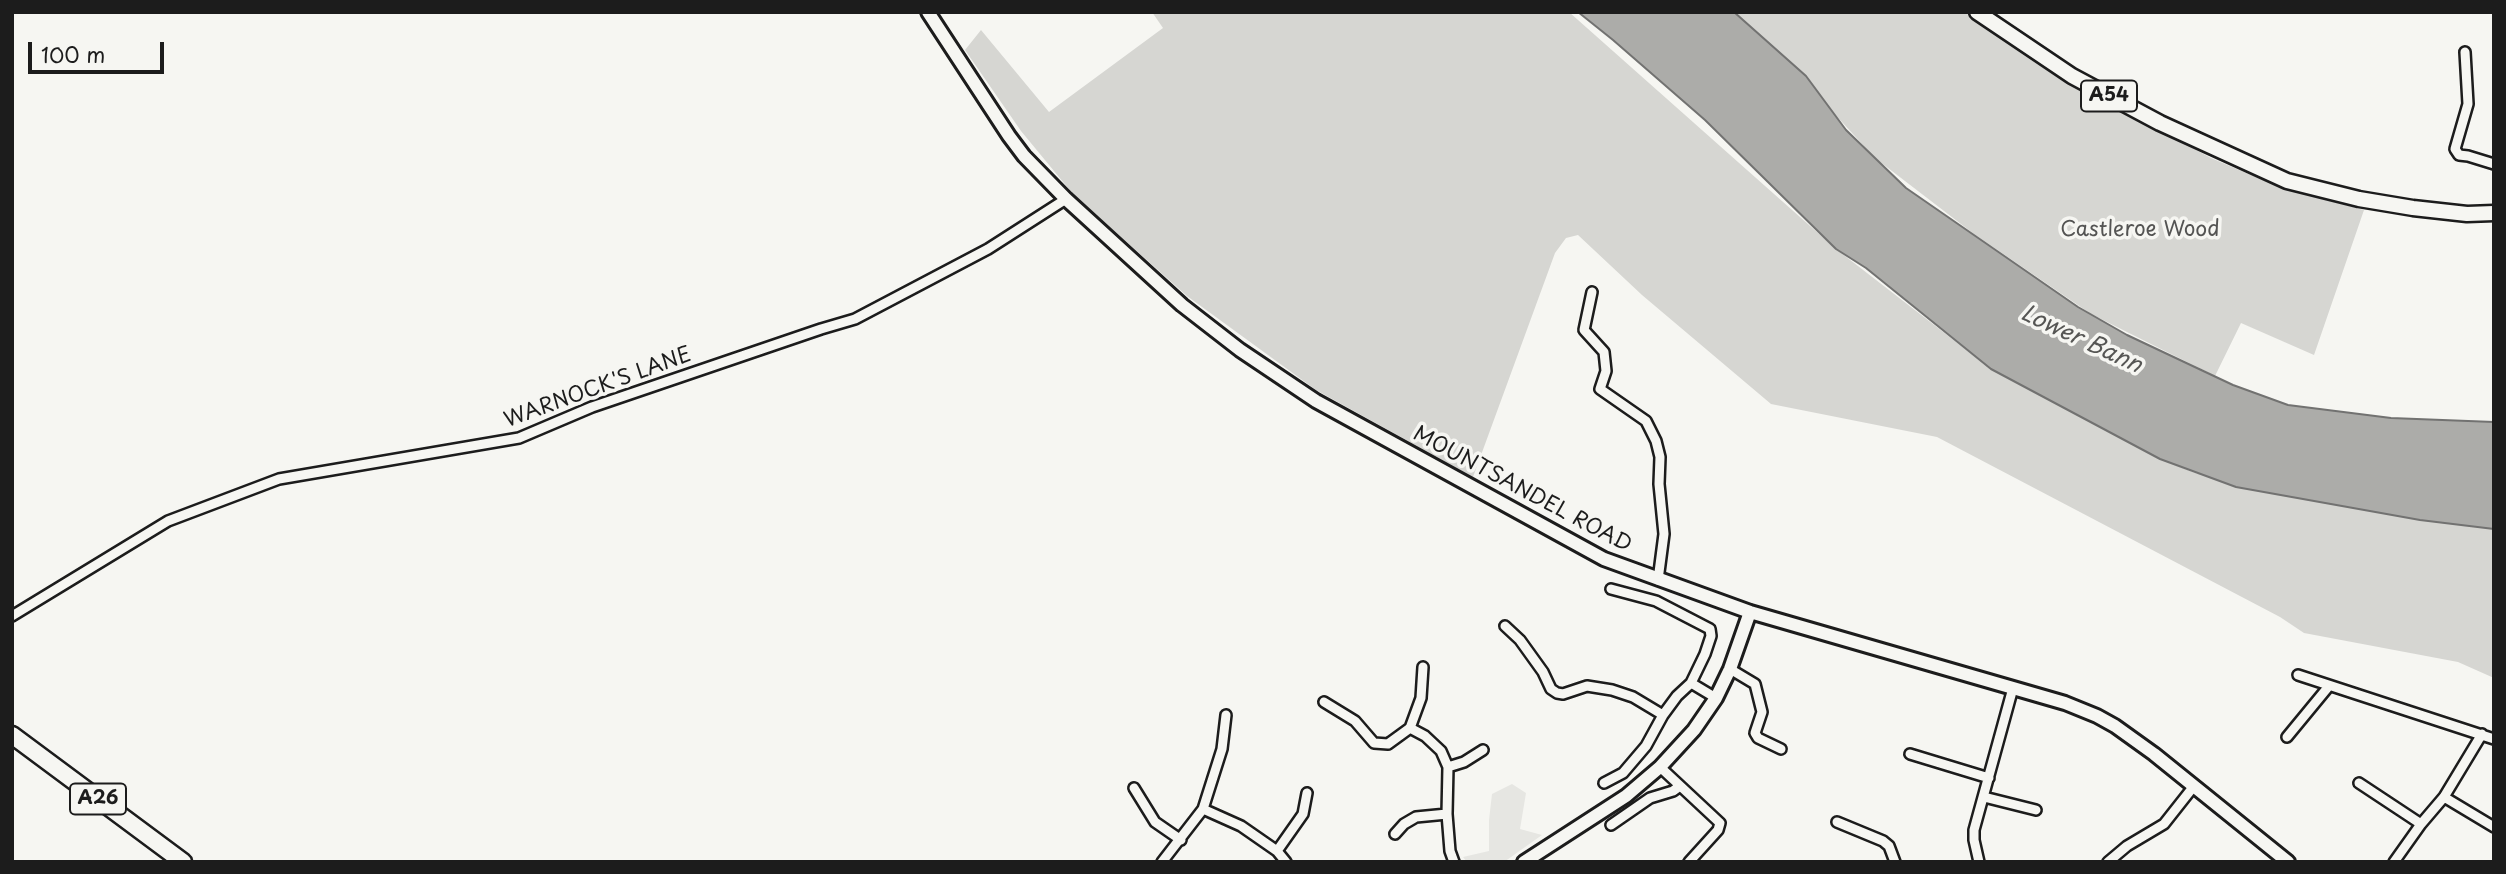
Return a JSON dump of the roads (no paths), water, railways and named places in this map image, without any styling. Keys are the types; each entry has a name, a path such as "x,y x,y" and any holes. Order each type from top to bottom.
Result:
{"highway":[{"name":"A26","path":"12,736 183,862"}],"main road":[{"name":"A54","path":"1977,12 2083,82 2160,123 2287,181 2355,198 2413,208 2467,214 2494,213"}],"street":[{"name":"MOUNTSANDEL ROAD","path":"928,12 1024,156 1182,305 1240,350 1316,401 1604,559 1750,612 2065,703 2106,721 2194,786 2288,862"},
{"path":"2462,59 2468,104 2455,149 2459,155 2494,164"},
{"name":"WARNOCK'S LANE","path":"12,616 168,521 279,479 519,438 592,407 855,319 988,249 1066,198"},
{"path":"1592,292 1584,330 1604,352 1606,371 1600,389 1646,421 1660,457 1659,484 1664,534 1658,580"},
{"path":"1605,783 1623,773 1646,746 1663,715 1691,683 1711,636 1710,628 1656,601 1611,589"},
{"path":"1528,861 1626,796 1660,767 1695,730 1716,698 1730,669 1750,612"},
{"path":"1505,626 1520,640 1544,672 1551,689 1557,693 1563,694 1587,686 1612,690 1633,697 1663,715"},
{"path":"1324,702 1355,721 1374,743 1388,744 1410,729 1421,698 1423,667"},
{"path":"1730,669 1755,684 1762,712 1755,733 1758,738 1781,749"},
{"path":"2298,675 2494,739"},
{"path":"1691,683 1716,698"},
{"path":"2287,737 2329,686"},
{"path":"1979,862 1974,830 2013,688"},
{"path":"1162,862 1203,809 1222,749 1226,716"},
{"path":"1410,729 1425,736 1441,751 1448,767 1447,814 1450,851 1454,862"},
{"path":"2394,862 2444,797 2482,734"},
{"path":"1448,767 1464,762 1483,750"},
{"path":"1910,754 1989,778"},
{"path":"1660,767 1720,823 1718,830 1689,862"},
{"path":"2359,783 2421,824"},
{"path":"1611,825 1656,795 1673,792 1680,786"},
{"path":"2108,862 2127,846 2164,824 2194,786"},
{"path":"1134,788 1155,822 1181,840"},
{"path":"1278,851 1303,814 1307,793"},
{"path":"1984,797 2036,810"},
{"path":"2444,797 2494,827"},
{"path":"1203,809 1241,826 1278,851 1286,862"},
{"path":"1395,834 1404,824 1416,817 1447,814"},
{"path":"1837,822 1883,841 1889,846 1895,862"}],"water":[{"name":"Lower Bann","path":"1578,12 1734,12 1806,76 1846,130 1906,188 2078,307 2127,335 2233,385 2288,405 2391,418 2494,422 2494,529 2420,520 2236,487 2160,459 1991,369 1866,268 1836,249 1705,120"}],"park label":[{"name":"Castleroe Wood","path":"2140,230"}]}
